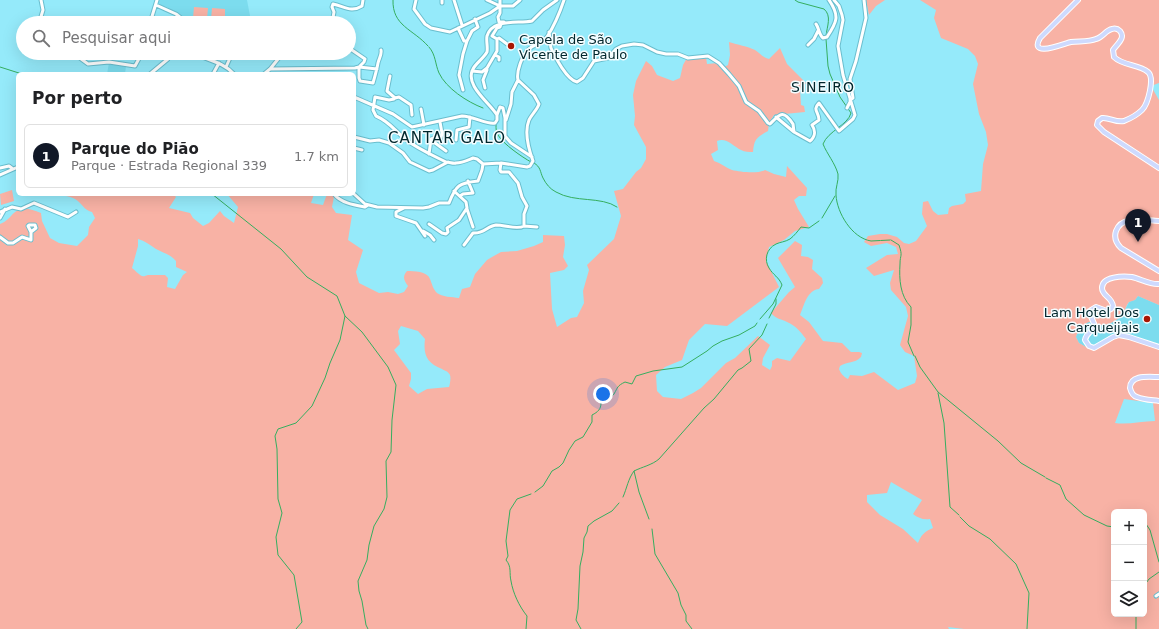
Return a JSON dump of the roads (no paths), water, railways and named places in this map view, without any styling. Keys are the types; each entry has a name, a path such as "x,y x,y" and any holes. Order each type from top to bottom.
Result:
{"main road":[{"path":"1078,0 1040,38 1038,46 1046,50 1070,42 1096,39 1111,29 1120,30 1122,39 1113,50 1114,57 1148,72 1152,79 1151,86 1146,105 1140,112 1121,122 1102,118 1098,121 1097,125 1102,131 1159,168"},
{"path":"1159,221 1128,220 1119,226 1115,233 1115,237 1117,244 1121,248 1159,271"},
{"path":"1159,284 1128,277 1106,280 1103,284 1102,290 1103,293 1112,300 1113,306 1107,311 1097,307 1092,309 1090,314 1094,326 1093,330 1086,335 1085,340 1089,346 1094,348 1113,337 1122,335 1159,348"},
{"path":"1159,376 1137,378 1133,381 1130,388 1132,394 1137,397 1159,401"}],"street":[{"path":"41,0 43,10 41,16"},
{"path":"152,16 157,0"},
{"path":"333,16 332,4 345,9 356,9 362,6 363,0"},
{"path":"416,0 414,9 425,24 431,28 450,32 500,6"},
{"path":"454,0 464,41 467,41"},
{"path":"487,0 500,6 513,6 520,0"},
{"path":"500,0 500,13 498,17 499,22 504,22 507,24"},
{"path":"356,98 393,114 412,127 462,116 470,116 490,123 495,123 498,120 497,114 474,87 471,78 472,71 487,52 488,34 494,26 532,21 543,10 557,0"},
{"path":"505,123 511,104 512,92 518,80 517,70 528,50 544,41 564,0"},
{"path":"816,24 822,37 826,37 836,22 835,10 829,0"},
{"path":"776,117 794,132 811,140 815,130 812,125 820,120 815,107 818,103 839,131 853,119 854,115 843,75 838,46 843,20 839,6 834,0"},
{"path":"848,107 853,98 851,75 856,61 866,18 864,0"},
{"path":"156,5 178,16"},
{"path":"463,90 459,75 467,41 472,31 478,27 476,19"},
{"path":"501,24 492,36 496,39 499,38 507,44"},
{"path":"808,45 819,31"},
{"path":"549,32 552,49 567,75 575,82 578,82 583,78 594,61 608,58 616,49 622,46 634,44 643,45 657,52 678,54 688,58 708,56 719,63 739,86 746,102 759,112 769,124 781,114 786,116 793,124 794,132"},
{"path":"485,88 484,80 487,68 495,55 497,47 496,39"},
{"path":"356,52 365,58 364,62 359,67 360,81 373,83 376,69 382,55 381,50"},
{"path":"495,55 499,57 499,60"},
{"path":"83,60 88,64 109,62 135,66 138,64 139,60"},
{"path":"152,72 167,60"},
{"path":"211,60 226,67 232,72"},
{"path":"226,67 229,60"},
{"path":"266,72 277,60"},
{"path":"214,72 219,63"},
{"path":"270,69 338,69 359,67 376,69"},
{"path":"472,71 482,72 487,68"},
{"path":"390,76 387,91 394,98"},
{"path":"412,115 411,105 399,97 392,100 376,96 375,98 374,114 376,116 388,122 404,138 446,162 449,161 455,164 473,158 483,164 501,163 527,167 532,164 533,161 527,132 528,126 530,119 539,104 534,94 518,80"},
{"path":"497,114 501,107 504,110 505,136 507,140 532,157"},
{"path":"421,109 424,125"},
{"path":"456,140 458,130 469,127 470,116"},
{"path":"431,140 434,138 438,140 441,138 442,133 440,122"},
{"path":"356,138 370,141 379,140 388,143 403,153 410,162 429,171 438,168 449,161"},
{"path":"430,154 431,140"},
{"path":"431,140 446,151"},
{"path":"356,148 362,150"},
{"path":"501,163 500,170 502,172 509,172 516,180 527,206 524,214 524,226"},
{"path":"356,196 363,203 377,207 423,208 439,203 447,204 449,203 454,191 461,185 468,181 478,181 483,164"},
{"path":"0,168 9,166 13,169"},
{"path":"0,175 16,168"},
{"path":"460,196 463,194 473,193 468,181"},
{"path":"454,191 466,202 473,227"},
{"path":"336,196 342,201 355,205 365,207 368,205"},
{"path":"0,212 12,207 21,209 34,203 68,217 76,212"},
{"path":"406,208 396,212 396,216 416,223 425,236"},
{"path":"0,218 5,209"},
{"path":"429,224 446,234 448,232 447,228 459,220 467,209"},
{"path":"464,245 473,233 479,234 492,226 501,225 520,228 524,226 537,227"},
{"path":"421,230 430,235 434,240"},
{"path":"0,236 8,243 13,244 22,237 31,240 31,232"}],"waterway":[{"path":"393,0 396,16 404,26 428,46"},
{"path":"795,0 824,9 828,15 826,36"},
{"path":"826,39 830,74 840,97 851,113 846,121 829,135 823,144 838,174 836,192 839,209 847,224 864,239 871,241 890,240"},
{"path":"429,47 434,56 442,79 464,98 483,108"},
{"path":"0,67 16,72"},
{"path":"496,125 497,134 500,139 518,154 531,162"},
{"path":"534,163 539,168 547,184 556,192 571,197 603,202 617,207"},
{"path":"215,196 281,249 307,277 337,296 345,316 340,340 312,406 296,423 278,429 275,436 277,449 278,499 282,513 276,537 278,555 294,575 302,622 296,629"},
{"path":"822,218 835,196"},
{"path":"760,319 773,304 782,285 767,265 766,258 768,252 776,244 790,239 801,227 809,228 819,221"},
{"path":"891,240 899,245 901,252 900,281 904,298 911,307 911,325 908,342 914,356"},
{"path":"769,318 776,304 776,299"},
{"path":"345,316 362,332 388,367 396,385 392,420 391,452 386,461 387,497 384,509 374,526 367,560 358,581 368,629"},
{"path":"535,492 543,486 552,471 563,463 575,441 583,437 592,422 592,415 599,410 601,403 613,395 620,385 625,382 632,384 636,376 653,371 682,367 713,346 739,335 755,326 757,323"},
{"path":"649,519 639,492 634,471 659,459 704,408 714,399 738,370 751,361 749,349 762,335 767,324"},
{"path":"915,356 920,367 938,392 998,441 1021,463 1045,477"},
{"path":"938,393 944,423 950,507 959,515"},
{"path":"623,497 634,471"},
{"path":"1046,478 1060,485 1066,499 1084,515 1111,527"},
{"path":"526,629 527,616 521,608 515,595 511,581 510,568 506,560 508,556 506,541 510,510 517,499 531,494"},
{"path":"581,629 576,620 580,566 584,538 588,526 612,511 619,503"},
{"path":"960,517 969,526 990,539 1016,564 1029,593 1027,629"},
{"path":"1147,526 1150,530 1159,562"},
{"path":"652,529 655,554 678,593 681,605 686,615 686,621 692,629"},
{"path":"1147,582 1159,572"},
{"path":"1136,617 1136,629"}],"place":[{"name":"Capela de São Vicente de Paulo","path":"511,46"},
{"name":"Parque do Pião","path":"1138,242"},
{"name":"Lam Hotel Dos Carqueijais","path":"1147,319"}],"district":[{"name":"SINEIRO","path":"823,87"},
{"name":"CANTAR GALO","path":"447,138"}]}
